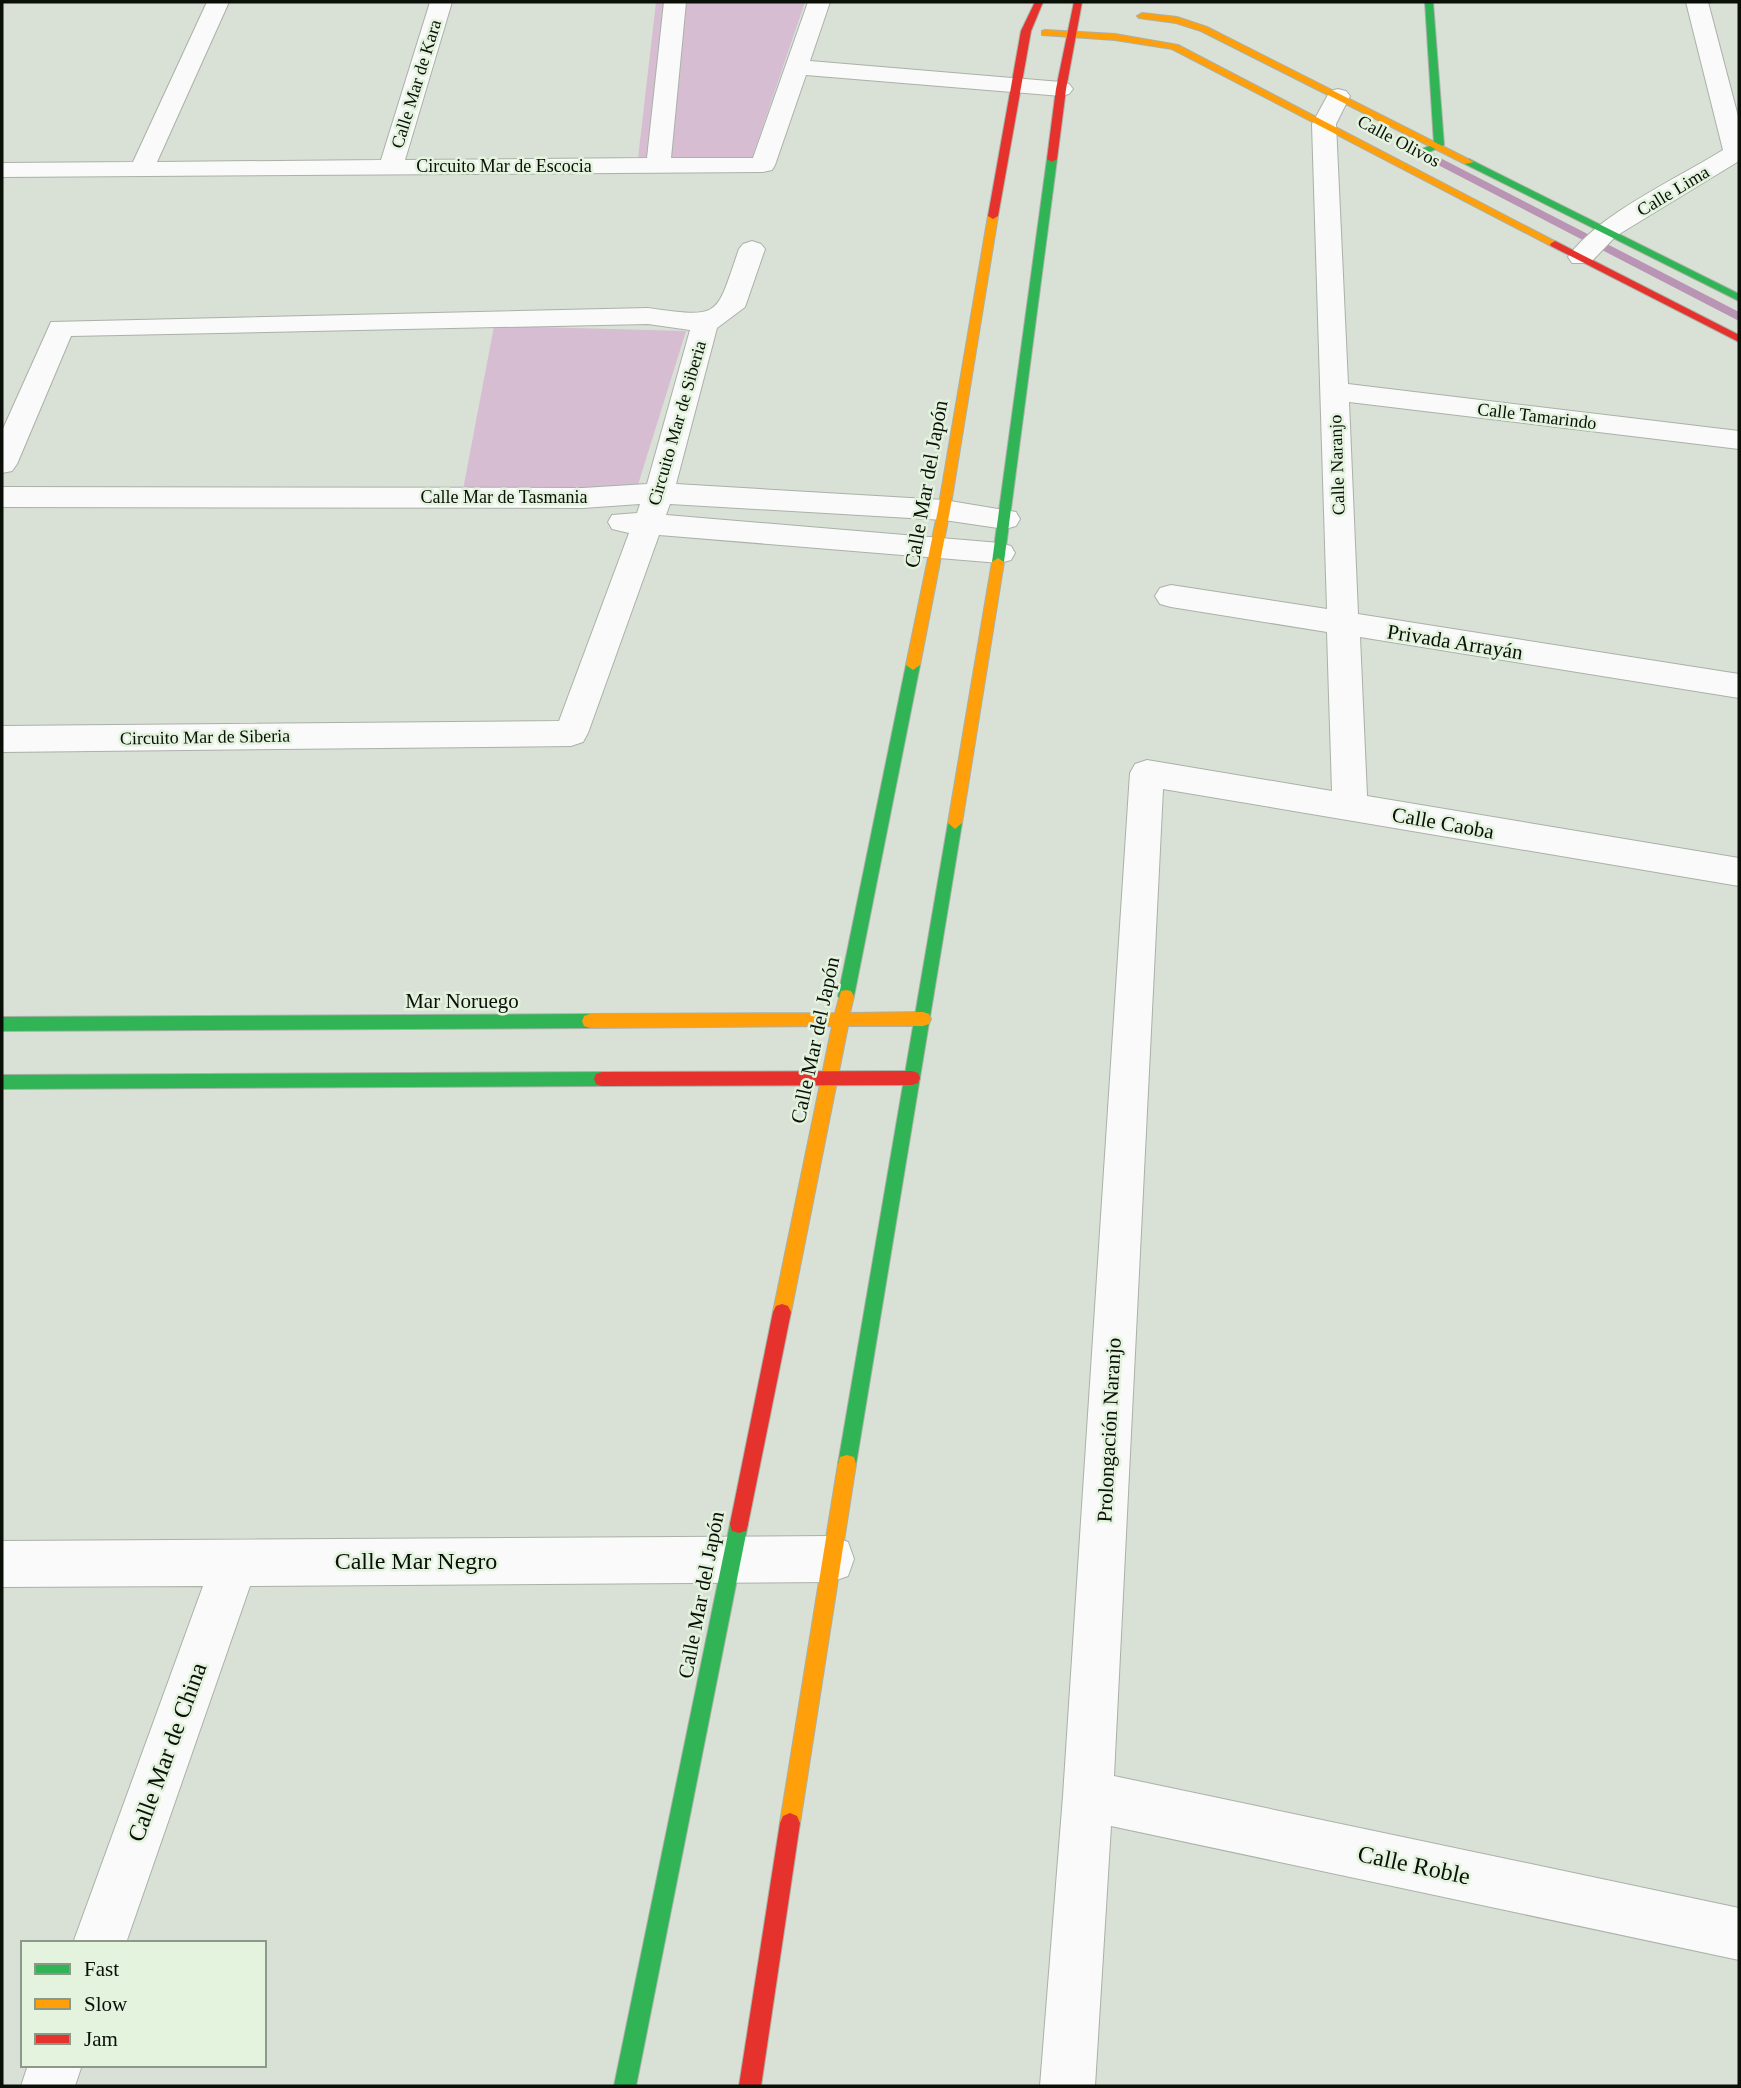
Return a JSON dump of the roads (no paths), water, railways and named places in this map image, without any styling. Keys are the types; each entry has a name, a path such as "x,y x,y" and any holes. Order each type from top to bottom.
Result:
{"street":[{"path":"142,168 218,2"},
{"name":"Calle Mar de Kara","path":"391,167 441,2"},
{"path":"658,166 675,2"},
{"name":"Circuito Mar de Escocia","path":"2,170 763,165 819,2"},
{"path":"1399,163 1439,145 1429,2"},
{"path":"1697,2 1728,81 1738,153"},
{"path":"1058,6 1098,12"},
{"path":"750,2086 831,1559 1000,553 1070,34 1058,6"},
{"name":"Calle Mar del Japón","path":"625,2086 729,1560 937,546 1026,31 1058,6"},
{"name":"Calle Olivos","path":"1121,14 1177,20 1204,29 1739,298"},
{"name":"Calle Olivos","path":"1026,31 1149,41 1175,47 1739,339"},
{"path":"804,43 831,45"},
{"path":"993,58 1065,63"},
{"path":"796,67 1061,89"},
{"path":"1324,124 1338,96"},
{"name":"Calle Naranjo","path":"1324,124 1350,807"},
{"name":"Calle Lima","path":"1581,257 1607,231 1738,153"},
{"path":"705,324 732,307 752,249"},
{"name":"Circuito Mar de Siberia","path":"2,464 61,328 648,316 705,324 659,493 571,733 2,739"},
{"name":"Calle Tamarindo","path":"1334,391 1739,440"},
{"name":"Calle Mar de Tasmania","path":"2,497 583,498 659,493 944,510 1005,519"},
{"name":"Calle Mar de Tasmania","path":"2,517 649,522 1000,553"},
{"name":"Privada Arrayán","path":"1171,596 1739,686"},
{"name":"Calle Caoba","path":"1147,774 1739,872"},
{"name":"Prolongación Naranjo","path":"1067,2086 1088,1796 1147,774"},
{"name":"Mar Noruego","path":"2,1024 923,1019"},
{"path":"2,1082 912,1078"},
{"name":"Calle Mar Negro","path":"2,1564 831,1559"},
{"name":"Calle Mar de China","path":"100,1941 235,1562"},
{"name":"Calle Roble","path":"1088,1796 1739,1934"},
{"path":"48,2086 54,2067"}],"waterway":[{"path":"1415,149 1739,317"}]}
